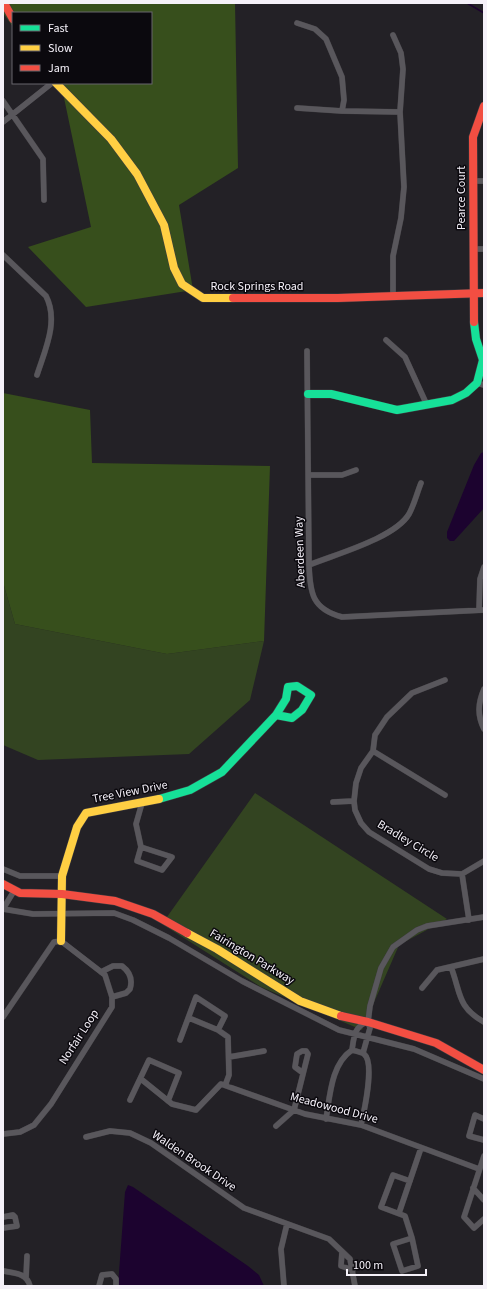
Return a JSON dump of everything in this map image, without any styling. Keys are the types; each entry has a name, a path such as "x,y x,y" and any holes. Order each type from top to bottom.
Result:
{"street":[{"path":"4,3 12,17"},
{"path":"297,23 315,29 326,39 342,78 344,100 342,112"},
{"path":"393,35 401,53 403,69 400,112 404,187 401,218 393,256 393,296"},
{"path":"3,122 51,84"},
{"name":"Rock Springs Road","path":"57,84 72,101 101,127 126,157 164,225 170,244 175,273 183,285 194,294 203,298 338,298 484,293"},
{"path":"3,101 43,159 44,200"},
{"name":"Pearce Court","path":"481,384 483,360 476,338 474,321 473,137 478,118 484,106"},
{"path":"297,108 342,112 400,112"},
{"path":"473,181 484,181"},
{"path":"474,249 484,249"},
{"path":"3,255 46,296 50,304 53,316 51,328 37,375"},
{"path":"386,340 405,357 426,403"},
{"name":"Aberdeen Way","path":"307,351 309,565 310,587 315,601 321,607 336,616 342,617 454,613 481,610"},
{"path":"308,394 331,394 397,410 460,397 481,384"},
{"path":"309,475 342,475 356,470"},
{"path":"309,565 386,535 402,523 409,514 421,482"},
{"path":"481,610 480,580 484,568"},
{"name":"Bradley Circle","path":"445,680 412,693 387,717 375,735 372,751 362,768 356,783 354,801 355,810 361,823 369,832 389,846 429,869 442,873 462,874"},
{"name":"Tree View Drive","path":"62,913 62,876 77,827 86,813 178,795 222,771 276,715 286,700 288,687 297,686 311,695 302,710 292,718 276,715"},
{"path":"484,689 478,706 479,719 484,728"},
{"path":"372,751 445,795"},
{"path":"333,802 354,801"},
{"path":"141,848 172,857 162,870 137,861 141,848 136,824 142,803"},
{"path":"469,920 462,874 484,861"},
{"path":"3,869 20,876 62,876"},
{"name":"Fairington Parkway","path":"3,884 20,893 62,894 115,901 153,914 217,949 300,1001 332,1014 368,1022 436,1043 484,1070"},
{"path":"3,909 14,890"},
{"name":"Fairington Parkway","path":"3,909 33,914 114,913 133,920 169,938 242,981 339,1030 414,1049 484,1079"},
{"path":"61,941 62,913"},
{"path":"361,1125 370,1075 364,1054 370,1028 368,1022 381,968 393,947 417,930 427,926 484,917"},
{"path":"3,1017 54,942 61,941 101,972 105,975 112,997 126,993 130,989 131,977 129,971 122,966 113,966 101,972"},
{"path":"422,988 437,970 484,959"},
{"path":"451,967 461,1003 472,1015 484,1022"},
{"name":"Norfair Loop","path":"3,1134 20,1132 34,1125 51,1104 112,1007 112,997"},
{"path":"180,1040 196,997 225,1016 218,1030"},
{"path":"141,1079 172,1104 196,1110 221,1084 226,1086 229,1075 228,1038 218,1030 189,1018"},
{"path":"326,1119 334,1075 343,1056 352,1050 354,1034 359,1026 368,1022"},
{"path":"352,1050 364,1054"},
{"path":"229,1057 264,1051"},
{"path":"130,1100 150,1060 179,1073 168,1100"},
{"path":"276,1126 294,1110 303,1072"},
{"name":"Meadowood Drive","path":"226,1086 294,1110 326,1119 361,1125 479,1168"},
{"path":"484,1119 475,1115 469,1136 484,1140"},
{"name":"Walden Brook Drive","path":"86,1137 110,1131 130,1133 151,1144 244,1208 329,1239 350,1259 355,1286"},
{"path":"399,1213 422,1148"},
{"path":"484,1156 464,1217 474,1228 484,1219"},
{"path":"410,1181 393,1175 381,1207 405,1216 412,1238 418,1266 402,1271 393,1244 412,1238"},
{"path":"473,1188 484,1200"},
{"path":"3,1217 13,1215 17,1224 17,1226 3,1228"},
{"path":"284,1286 281,1249 287,1224"},
{"path":"342,1252 341,1266 353,1270"},
{"path":"26,1278 27,1256"},
{"path":"3,1271 21,1274 26,1278 30,1286"},
{"path":"99,1286 102,1275 112,1274 116,1279 116,1286"}],"green space":[{"path":"3,3 235,3 238,168 179,205 193,290 86,307 28,247 91,227 63,93 56,84 152,84 152,12 12,12 12,26 3,13"},
{"path":"3,393 90,410 92,463 270,466 264,641 167,654 15,624 3,582"},
{"path":"3,582 15,624 167,654 264,641 250,700 189,754 38,760 3,745"},
{"path":"255,793 447,919 399,945 362,1030 261,987 162,924"}],"shaded area":[{"path":"484,452 484,508 454,541 450,541 447,538 447,532 474,465 481,453"},
{"path":"128,1185 248,1266 259,1275 264,1286 118,1286 125,1192"}],"waterway":[{"path":"467,3 484,13"}],"traffic: fast":[{"path":"308,394 331,394 397,410 452,400 466,393 477,383 483,360 476,339 474,322"},
{"path":"159,799 190,790 222,772 276,715 292,718 302,710 311,695 297,686 288,687 286,699 276,715"}],"traffic: slow":[{"path":"57,84 111,139 137,174 164,225 174,268 182,284 203,298 233,298"},
{"path":"61,941 62,876 77,827 86,813 159,799"},
{"path":"187,933 217,949 300,1001 341,1016"}],"traffic: jam":[{"path":"4,3 12,17"},
{"path":"474,322 473,137 484,106"},
{"path":"233,298 338,298 484,293"},
{"path":"3,884 20,893 62,894 115,901 153,914 187,933"},
{"path":"341,1016 368,1022 436,1043 484,1070"}]}
